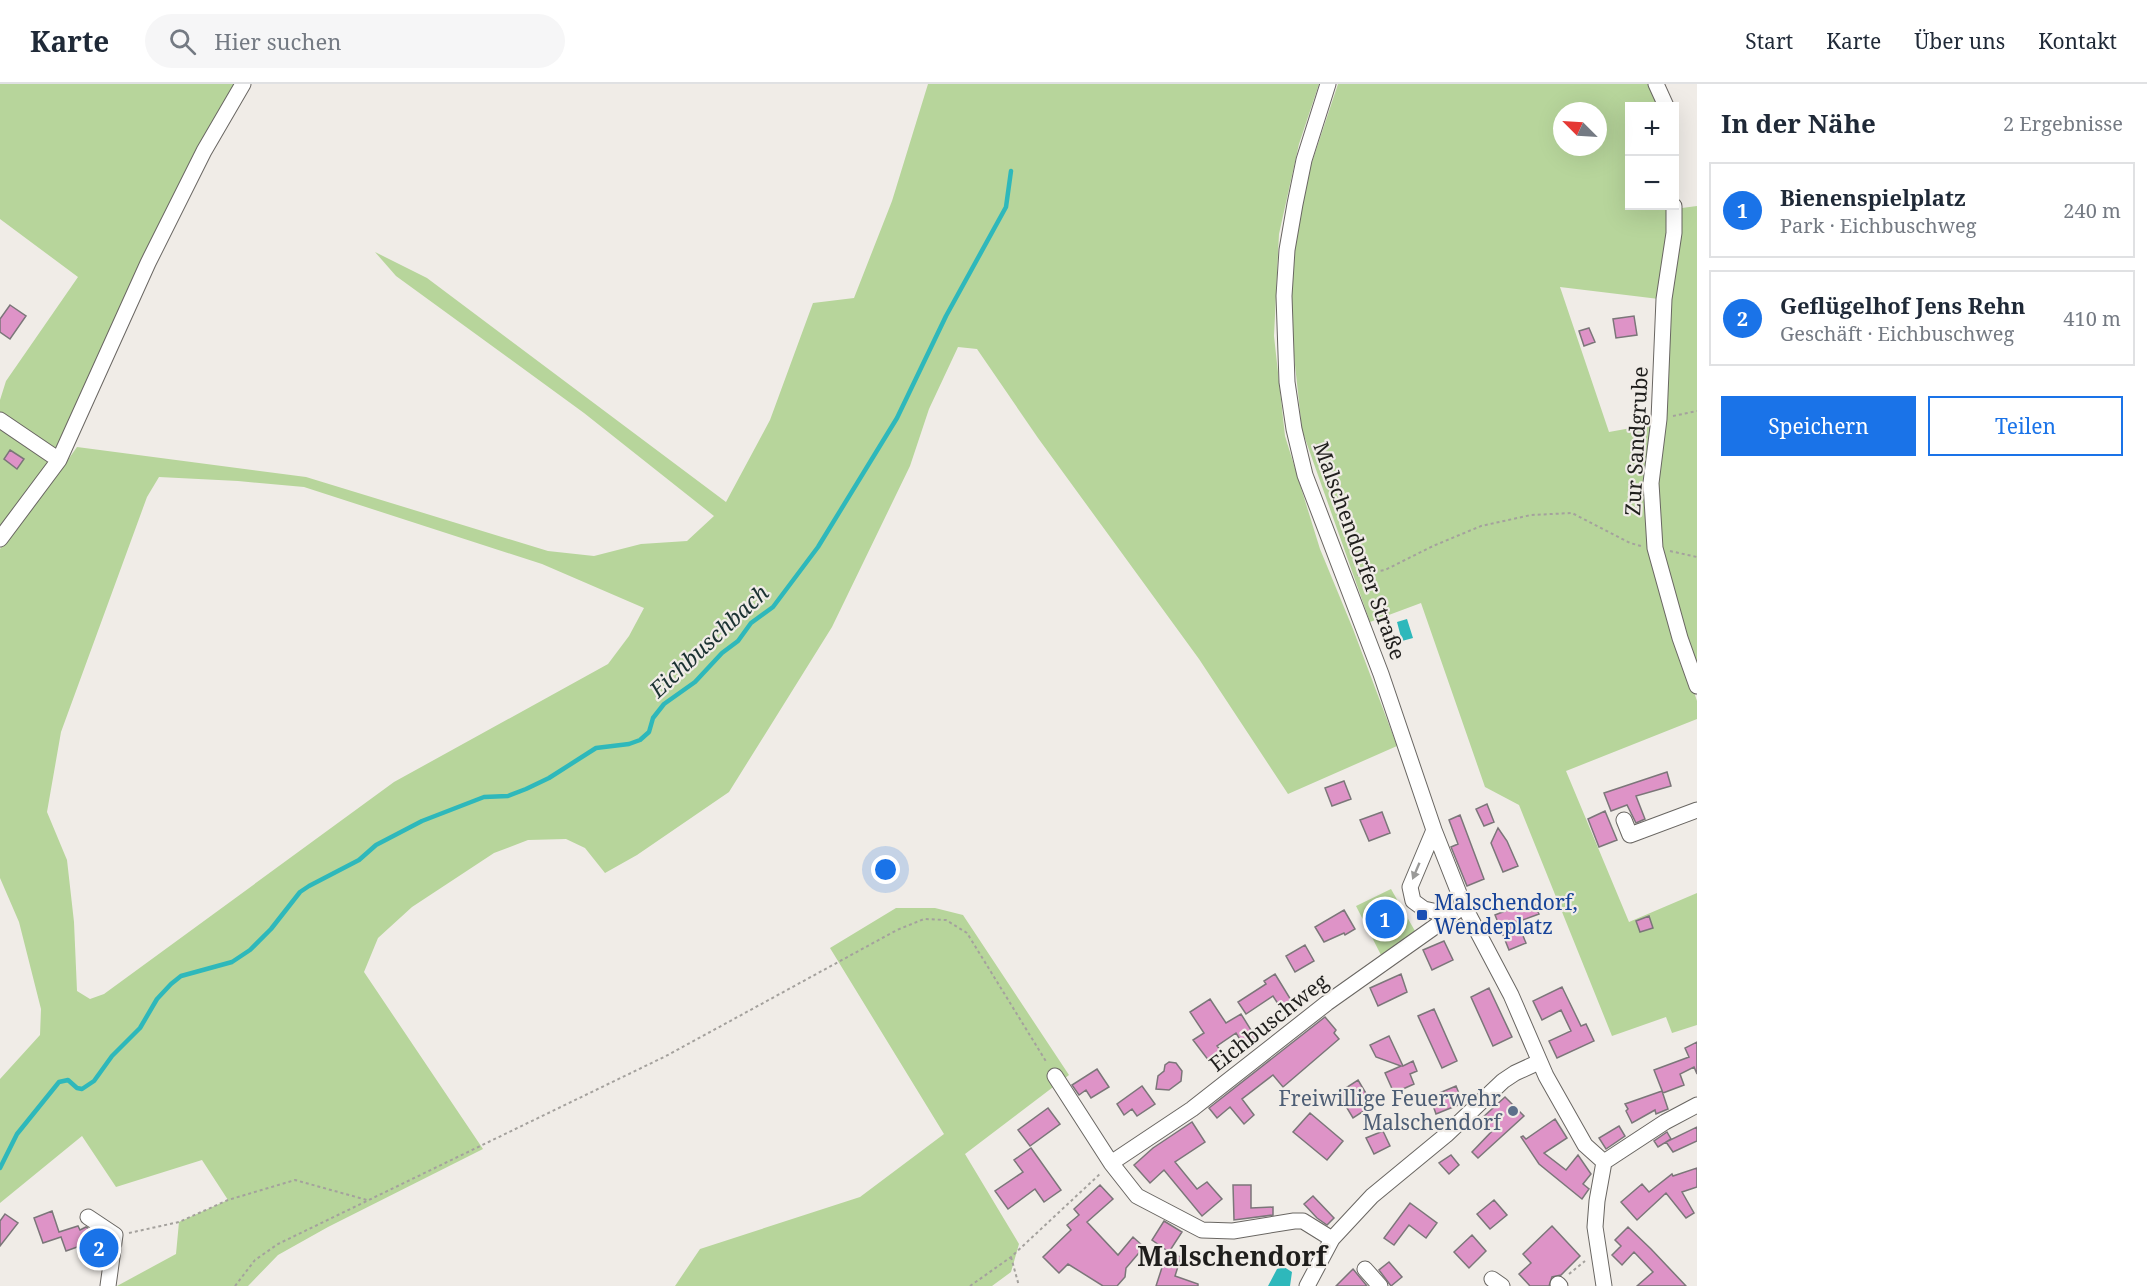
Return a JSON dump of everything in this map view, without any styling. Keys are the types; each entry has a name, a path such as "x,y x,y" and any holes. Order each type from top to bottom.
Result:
{"street":[{"path":"0,539 59,460 143,272 204,151 243,84"},
{"name":"Malschendorfer Straße","path":"1328,84 1304,160 1289,238 1284,296 1287,382 1294,429 1305,475 1381,674 1434,830 1464,906 1511,995 1539,1062 1585,1145 1604,1162"},
{"path":"1656,84 1664,102"},
{"name":"Zur Sandgrube","path":"1674,210 1674,233 1664,299 1659,419 1651,483 1655,548 1680,638 1697,687"},
{"path":"0,420 59,460"},
{"path":"1624,820 1630,835 1697,810"},
{"path":"1434,830 1410,887 1413,902 1424,909 1451,915"},
{"name":"Eichbuschweg","path":"1111,1163 1192,1109 1327,1003 1464,906"},
{"path":"1308,1286 1332,1239 1372,1196 1446,1135 1503,1081 1539,1062"},
{"path":"1055,1076 1111,1163 1137,1196 1203,1230 1233,1231 1303,1221 1332,1239"},
{"path":"1604,1286 1595,1227 1604,1162 1665,1122 1697,1105"},
{"path":"88,1217 115,1235 108,1286"},
{"path":"1365,1269 1380,1286"}],"path":[{"path":"1659,419 1697,411"},
{"path":"1343,577 1385,570 1432,546 1481,526 1531,515 1572,513 1630,543 1697,557"},
{"path":"235,1286 255,1260 278,1244 666,1056 897,930 924,920 946,920 967,933 1055,1076"},
{"path":"970,1286 1011,1257 1111,1163"},
{"path":"115,1235 179,1222 228,1200 295,1180 366,1200"},
{"path":"1011,1257 1019,1286"},
{"path":"1559,1285 1587,1259"}],"green space":[{"path":"0,84 239,84 59,460 0,539 0,400 6,381 78,277 0,219"},
{"path":"928,84 1319,84 1299,144 1279,234 1274,336 1285,436 1320,549 1397,746 1288,794 1199,659 1038,438 977,349 958,347 929,409 910,466 832,627 729,792 637,855 605,873 585,848 566,839 528,840 494,853 412,907 378,938 364,972 483,1149 328,1227 278,1255 248,1286 117,1286 176,1254 179,1222 228,1200 202,1160 116,1187 82,1136 0,1203 0,1079 40,1035 41,1009 19,922 0,878 0,549 77,447 306,477 548,551 594,556 641,544 687,541 714,516 584,413 396,276 375,252 427,278 726,502 770,420 813,303 854,298 892,201","holes":["159,477 304,487 542,564 644,608 629,636 608,664 394,782 104,994 90,999 77,991 74,922 67,860 47,812 61,732 147,497"]},
{"path":"1338,84 1650,84 1657,102 1625,102 1625,210 1670,210 1659,299 1560,287 1609,432 1653,424 1663,600 1697,701 1697,719 1566,771 1629,922 1697,893 1697,1025 1672,1033 1666,1017 1612,1036 1519,805 1485,787 1421,603 1370,622 1302,430 1292,337 1291,265 1303,189"},
{"path":"1697,206 1697,676 1663,565 1655,501 1672,262 1682,208"},
{"path":"1391,889 1415,931 1381,955 1356,906"},
{"path":"896,908 935,908 963,915 1069,1075 965,1154 1019,1244 1011,1272 992,1286 675,1286 700,1249 860,1197 944,1134 830,948"}],"water":[{"path":"1407,619 1413,638 1402,641 1397,622"},
{"path":"1284,1267 1292,1272 1290,1286 1268,1286 1277,1269"}],"building":[{"path":"10,305 26,316 10,339 0,332 0,319"},
{"path":"1634,316 1637,335 1616,338 1613,319"},
{"path":"1589,328 1595,342 1584,346 1579,331"},
{"path":"10,450 24,459 17,469 4,459"},
{"path":"1667,772 1671,786 1636,796 1645,819 1636,823 1627,805 1611,811 1604,793"},
{"path":"1344,781 1351,799 1332,806 1325,788"},
{"path":"1487,804 1494,822 1484,826 1476,809"},
{"path":"1605,811 1617,840 1599,847 1588,819"},
{"path":"1382,812 1390,833 1369,841 1360,820"},
{"path":"1460,815 1484,879 1467,886 1451,847 1458,844 1449,820"},
{"path":"1498,828 1507,841 1518,866 1503,872 1491,843"},
{"path":"1533,900 1539,914 1517,922 1526,943 1509,950 1495,915"},
{"path":"1344,910 1355,929 1324,942 1315,927"},
{"path":"1649,916 1653,928 1640,932 1636,921"},
{"path":"1444,941 1453,960 1432,970 1423,950"},
{"path":"1305,945 1314,961 1295,972 1286,956"},
{"path":"1275,974 1291,1000 1280,1007 1273,996 1246,1014 1238,1002 1266,984 1264,981"},
{"path":"1401,974 1407,992 1378,1006 1370,988"},
{"path":"1562,987 1581,1026 1586,1024 1594,1041 1557,1058 1549,1041 1571,1031 1561,1010 1542,1020 1533,1001"},
{"path":"1489,988 1512,1037 1493,1046 1471,997"},
{"path":"1210,999 1226,1023 1241,1014 1256,1038 1244,1046 1236,1033 1217,1046 1222,1052 1209,1061 1193,1040 1204,1033 1190,1012"},
{"path":"1434,1009 1457,1061 1442,1068 1418,1016"},
{"path":"1325,1017 1336,1030 1334,1033 1339,1039 1283,1087 1273,1075 1242,1099 1254,1115 1244,1124 1230,1107 1217,1118 1209,1108"},
{"path":"1389,1036 1403,1066 1413,1061 1417,1071 1410,1074 1414,1084 1394,1093 1385,1073 1401,1066 1376,1057 1370,1045"},
{"path":"1697,1042 1697,1074 1694,1067 1680,1074 1684,1085 1663,1093 1654,1070 1689,1057 1685,1048"},
{"path":"1169,1062 1176,1063 1182,1071 1181,1081 1169,1090 1156,1089 1158,1076"},
{"path":"1097,1069 1109,1087 1091,1098 1086,1090 1079,1095 1072,1085"},
{"path":"1358,1080 1373,1105 1353,1118 1338,1093"},
{"path":"1142,1086 1155,1104 1137,1116 1132,1109 1124,1115 1117,1104"},
{"path":"1456,1086 1463,1103 1436,1114 1430,1097"},
{"path":"1662,1091 1668,1109 1656,1114 1655,1110 1632,1123 1625,1104"},
{"path":"1505,1097 1524,1116 1478,1158 1472,1152 1493,1130 1480,1120"},
{"path":"1048,1108 1060,1124 1030,1146 1018,1130"},
{"path":"1310,1113 1343,1141 1327,1160 1293,1132"},
{"path":"1555,1119 1567,1138 1544,1153 1566,1170 1578,1155 1591,1174 1583,1184 1589,1189 1582,1199 1539,1164 1521,1137 1526,1139"},
{"path":"1192,1122 1205,1142 1175,1162 1197,1189 1207,1182 1222,1199 1202,1216 1164,1170 1150,1183 1134,1165 1153,1148"},
{"path":"1619,1126 1625,1136 1606,1149 1599,1138"},
{"path":"1697,1127 1697,1141 1673,1152 1666,1142"},
{"path":"1383,1131 1390,1146 1374,1154 1366,1138"},
{"path":"1667,1132 1671,1139 1658,1147 1654,1141"},
{"path":"1031,1148 1061,1190 1044,1202 1035,1189 1008,1209 995,1191 1023,1172 1014,1160"},
{"path":"1451,1155 1459,1165 1449,1174 1439,1163"},
{"path":"1697,1168 1697,1187 1682,1192 1694,1213 1686,1218 1666,1193 1637,1220 1621,1202 1642,1184 1649,1192 1672,1174 1673,1176"},
{"path":"1100,1185 1113,1199 1087,1222 1118,1255 1133,1237 1144,1247 1126,1268 1125,1277 1117,1286 1103,1286 1068,1264 1059,1273 1043,1257 1071,1230 1067,1225 1079,1215 1074,1209"},
{"path":"1233,1185 1251,1185 1251,1208 1273,1207 1273,1215 1234,1220"},
{"path":"1313,1196 1334,1218 1327,1225 1304,1204"},
{"path":"1494,1200 1507,1215 1490,1229 1477,1214"},
{"path":"1410,1203 1437,1223 1426,1238 1409,1225 1394,1245 1384,1238"},
{"path":"52,1211 59,1232 78,1226 80,1230 86,1227 90,1230 94,1241 66,1251 61,1237 43,1243 34,1218"},
{"path":"5,1214 18,1223 0,1246 0,1221"},
{"path":"1164,1221 1182,1232 1169,1252 1152,1240"},
{"path":"1552,1226 1580,1256 1561,1275 1552,1277 1549,1286 1530,1286 1519,1274 1531,1263 1523,1254"},
{"path":"1628,1227 1686,1286 1637,1286 1653,1272 1634,1252 1622,1265 1612,1255 1621,1246 1615,1240"},
{"path":"1472,1235 1486,1251 1469,1268 1454,1252"},
{"path":"1167,1252 1181,1257 1175,1276 1198,1284 1198,1286 1156,1286"},
{"path":"1389,1262 1402,1277 1391,1286 1379,1270"},
{"path":"1353,1269 1367,1286 1336,1286"}],"waterway":[{"name":"Eichbuschbach","path":"0,1168 17,1134 59,1082 68,1080 77,1088 82,1089 94,1081 112,1056 140,1028 157,999 171,984 181,976 232,962 250,950 271,929 300,892 359,860 376,845 422,821 484,797 508,796 526,789 549,778 596,748 629,744 640,740 649,732 653,718 664,704 695,682 722,653 738,641 751,623 773,607 818,547 897,418 946,316 1006,207 1011,171"}],"place":[{"name":"Malschendorf, Wendeplatz","path":"1422,915"},
{"name":"Bienenspielplatz","path":"1385,919"},
{"name":"Freiwillige Feuerwehr Malschendorf","path":"1513,1111"},
{"name":"Geflügelhof Jens Rehn","path":"99,1248"}],"district":[{"name":"Malschendorf","path":"1232,1257"}]}
